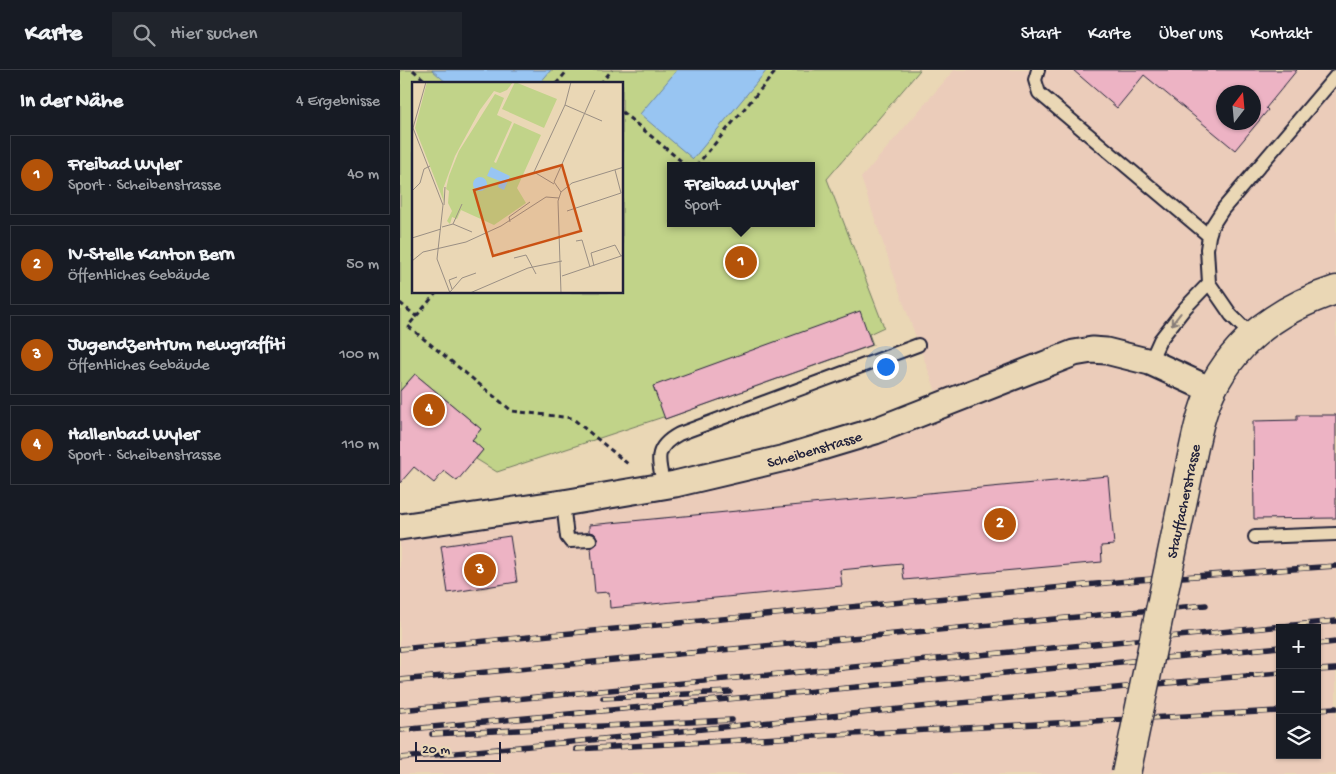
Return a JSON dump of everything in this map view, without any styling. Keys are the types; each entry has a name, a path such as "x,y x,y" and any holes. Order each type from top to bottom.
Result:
{"street":[{"name":"Stauffacherstrasse","path":"1126,774 1191,461 1201,418 1211,390 1227,365 1251,336 1272,319 1336,290"},
{"name":"Scheibenstrasse","path":"400,527 664,486 785,458 875,432 1074,353 1092,350 1106,351 1150,362 1211,390"}],"lane":[{"path":"1038,70 1035,80 1039,93 1209,236"},
{"path":"1251,336 1231,315 1209,283 1208,249 1212,226 1223,209 1336,76"},
{"path":"1150,362 1160,340 1185,308 1209,283"},
{"path":"664,486 658,461 661,448 667,440 689,430 918,345"},
{"path":"563,503 567,538 570,541 590,540"},
{"path":"1255,538 1336,534"}],"path":[{"path":"412,70 427,82"},
{"path":"558,82 568,70"},
{"path":"602,82 612,70"},
{"path":"699,162 777,70"},
{"path":"624,114 682,162"},
{"path":"435,294 408,326 512,412 572,418 631,467"},
{"path":"400,303 416,316"}],"shaded area":[{"path":"954,70 1336,70 1336,774 400,774 400,527 569,502 941,405 902,299 861,178"}],"green space":[{"path":"400,70 920,70 827,179 884,327 869,334 873,345 665,419 663,417 497,472 476,459 483,450 472,440 481,429 415,374 400,391"}],"water":[{"path":"432,70 551,70 541,82 446,82"},
{"path":"677,70 767,70 693,159 640,114"}],"building":[{"path":"1073,70 1297,70 1266,108 1268,110 1261,118 1261,85 1216,85 1216,130 1252,130 1235,150 1144,75 1117,108"},
{"path":"860,311 872,345 665,419 653,386"},
{"path":"415,374 481,429 472,440 483,450 457,481 444,471 434,483 414,467 400,483 400,391"},
{"path":"1297,415 1336,415 1336,518 1254,519 1253,421 1297,420"},
{"path":"1108,476 1114,545 1101,546 1102,562 904,580 902,564 840,570 842,586 610,608 609,592 595,593 591,548 597,544 598,539 594,533 589,532 589,525"},
{"path":"510,536 517,582 448,593 441,546"}],"railway":[{"path":"400,649 1139,580 1336,566"},
{"path":"400,680 1206,605"},
{"path":"400,710 1336,621"},
{"path":"1321,644 1336,642"},
{"path":"400,730 1276,647"},
{"path":"1321,670 1336,669"},
{"path":"400,758 1276,673"},
{"path":"603,698 730,692"},
{"path":"1321,709 1336,708"},
{"path":"576,749 1276,711"},
{"path":"432,734 732,720"}],"place":[{"name":"Freibad Wyler","path":"741,262"},
{"name":"Hallenbad Wyler","path":"429,410"},
{"name":"IV-Stelle Kanton Bern","path":"1000,524"},
{"name":"Jugendzentrum newgraffiti","path":"480,570"}]}
